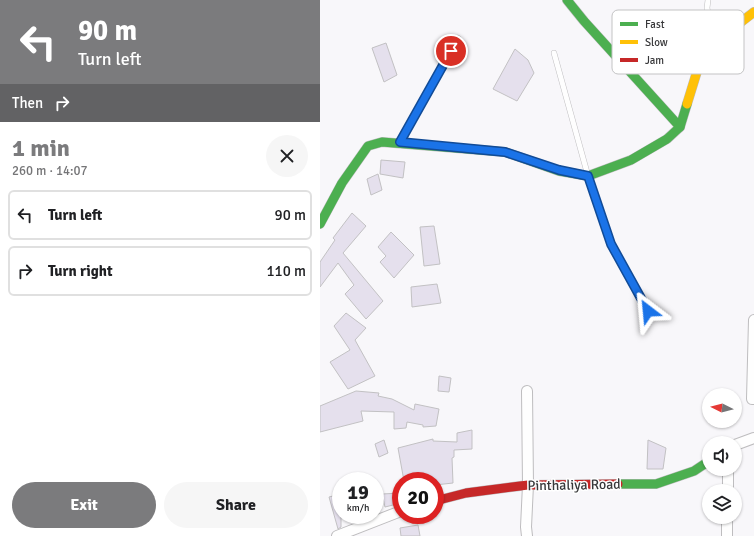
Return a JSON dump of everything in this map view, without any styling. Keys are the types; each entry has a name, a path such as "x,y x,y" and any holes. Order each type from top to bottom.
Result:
{"main road":[{"path":"567,0 612,52"},
{"path":"744,20 754,12"},
{"path":"632,74 680,127"},
{"path":"320,224 342,183 368,146 382,142 400,142 505,152 559,170 588,176 631,160 667,140 680,127 696,74"},
{"name":"Pinthaliya Road","path":"444,499 466,493 528,485 656,484 694,471 702,466"}],"street":[{"path":"754,320 752,399 754,399"},
{"path":"527,391 527,536"},
{"path":"742,442 754,438"},
{"path":"337,536 392,515"},
{"path":"727,524 727,536"}],"lane":[{"path":"707,10 708,0"},
{"path":"400,142 458,38"},
{"path":"554,53 588,176 611,244 648,311"}],"building":[{"path":"386,43 397,75 384,82 372,48"},
{"path":"515,49 528,60 534,73 517,101 493,89"},
{"path":"381,160 405,162 403,178 380,174"},
{"path":"378,174 382,190 371,195 367,179"},
{"path":"352,213 366,226 343,253 383,301 366,319 345,294 354,285 338,263 320,287 320,262 335,240 333,238"},
{"path":"434,226 440,264 424,266 420,227"},
{"path":"391,232 414,255 394,278 380,262 386,256 378,247"},
{"path":"437,284 441,303 412,307 411,287"},
{"path":"346,313 366,328 355,340 375,376 348,389 330,362 350,350 334,326"},
{"path":"439,376 451,378 449,392 438,391"},
{"path":"356,391 379,393 378,396 392,399 414,410 415,404 439,409 436,426 423,427 423,425 407,422 406,428 394,429 394,412 361,411 363,421 320,432 320,406"},
{"path":"472,430 472,449 454,450 454,457 452,458 453,483 444,484 444,472 402,472 398,448 433,439 433,441 457,442 457,433"},
{"path":"384,440 388,453 379,457 375,444"},
{"path":"648,440 666,448 663,469 647,469"},
{"path":"392,493 392,505 385,507 384,494"},
{"path":"332,496 332,508 329,497"},
{"path":"337,524 341,524 341,527 338,529"},
{"path":"418,525 420,536 401,536 400,528"}],"traffic: fast":[{"path":"567,0 612,52"},
{"path":"632,74 680,127"},
{"path":"320,224 342,183 368,146 382,142 505,152 559,171 588,176 631,160 667,139 680,127 687,104"},
{"path":"618,484 656,484 694,471 702,466"}],"traffic: slow":[{"path":"744,20 754,12"},
{"path":"687,104 696,74"}],"traffic: jam":[{"path":"444,499 466,493 528,485 618,484"}],"route":[{"path":"451,51 400,142 505,152 559,170 588,176 611,244 648,311"}]}
